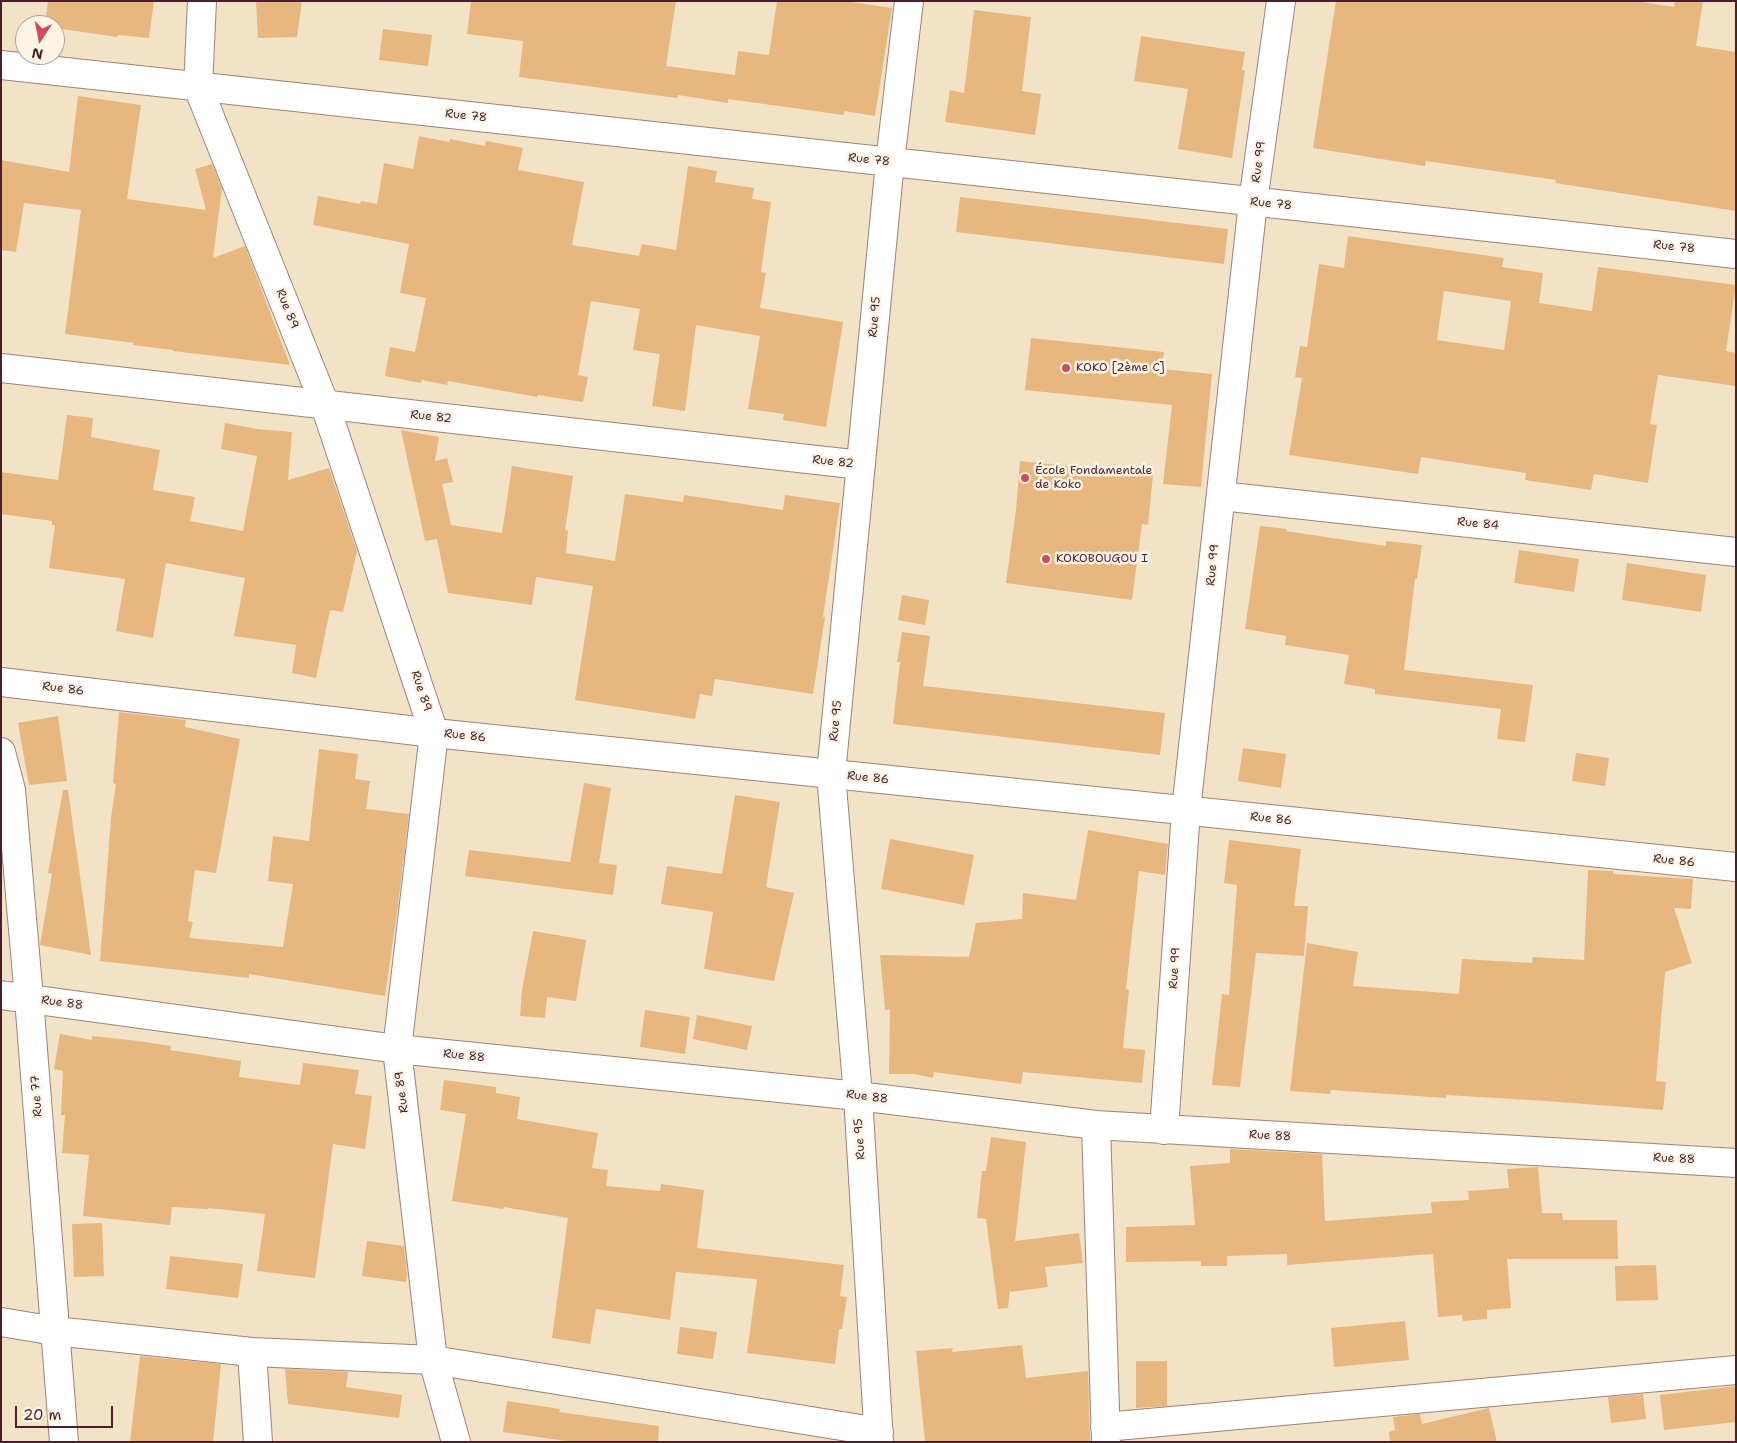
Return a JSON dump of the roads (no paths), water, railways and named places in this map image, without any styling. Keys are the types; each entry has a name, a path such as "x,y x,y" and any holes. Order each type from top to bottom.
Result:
{"street":[{"name":"Rue 89","path":"202,1 198,87 325,405 434,733 397,1049 433,1360 456,1442"},
{"name":"Rue 95","path":"879,1437 858,1096 831,774 890,162 909,1"},
{"name":"Rue 99","path":"1164,1130 1186,810 1253,202 1280,1"},
{"name":"Rue 78","path":"1,65 1736,254"},
{"name":"Rue 82","path":"1,368 861,465"},
{"name":"Rue 84","path":"1221,496 1736,552"},
{"name":"Rue 86","path":"1,682 434,733 1736,867"},
{"name":"Rue 77","path":"1,752 11,790 30,999 64,1442"},
{"name":"Rue 88","path":"1,995 397,1049 858,1096 1096,1125 1736,1163"},
{"path":"1096,1125 1105,1434 1736,1370"},
{"path":"1,1322 55,1331 252,1352 433,1360 879,1437"},
{"path":"252,1352 258,1442"}],"place":[{"name":"KOKO [2ème C]","path":"1066,368"},
{"name":"École Fondamentale de Koko","path":"1025,478"},
{"name":"KOKOBOUGOU I","path":"1046,559"}]}
